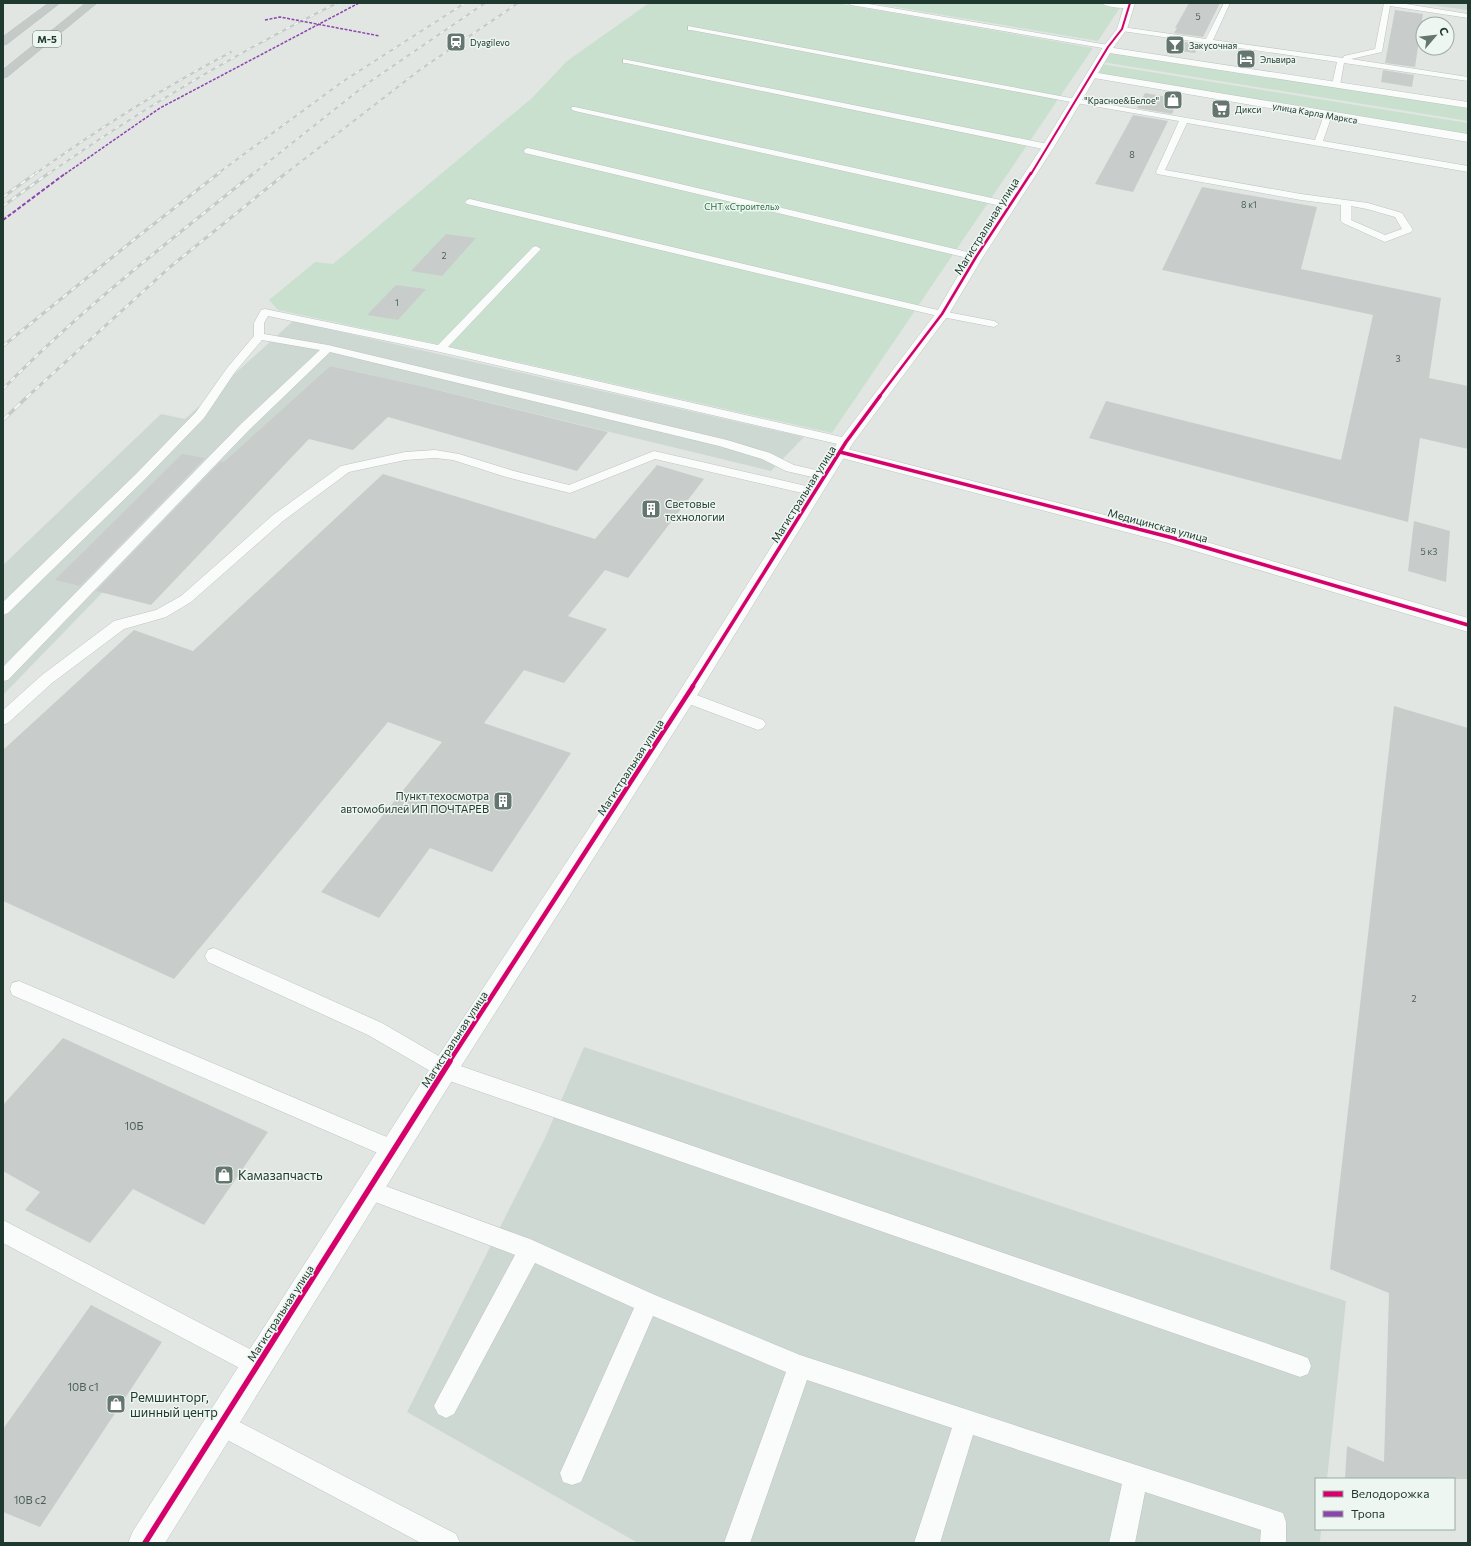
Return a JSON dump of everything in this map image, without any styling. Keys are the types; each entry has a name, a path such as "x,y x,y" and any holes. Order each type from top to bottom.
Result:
{"highway":[{"name":"М-5","path":"3,42 55,3"},
{"name":"М-5","path":"3,75 92,3"}],"street":[{"name":"Магистральная улица","path":"144,1543 444,1070 686,697 843,447 942,314 976,257 1048,147 1108,48 1122,29 1129,5"},
{"path":"1108,48 1468,105"},
{"name":"улица Карла Маркса","path":"1092,75 1468,138"},
{"name":"Медицинская улица","path":"843,447 1173,538 1468,625"}],"lane":[{"path":"851,3 1108,48"},
{"path":"1104,3 1129,5"},
{"path":"1209,41 1228,3"},
{"path":"1341,60 1380,50 1387,3 1468,16"},
{"path":"691,28 1076,101 1468,170"},
{"path":"1122,29 1468,79"},
{"path":"1336,84 1341,60"},
{"path":"626,61 1048,147"},
{"path":"575,109 1010,205"},
{"path":"1318,143 1328,115"},
{"path":"1184,120 1160,172 1301,197 1368,206 1399,215 1408,230 1385,239 1346,221 1346,204"},
{"path":"528,151 976,257"},
{"path":"470,202 942,314 994,324"},
{"path":"440,349 536,249"},
{"path":"3,610 140,477 200,415 232,370 259,336 259,323 265,312 440,349 843,447"},
{"path":"259,336 328,348 723,443 766,456 820,484"},
{"path":"3,676 246,426 328,348"},
{"path":"3,719 47,679 119,625 160,614 186,599 278,518 346,469 405,456 435,454 455,457 510,474 570,489 654,455 820,484"},
{"path":"686,697 758,724"},
{"path":"214,956 375,1029 444,1070 1300,1366"},
{"path":"19,989 394,1150"},
{"path":"369,1190 530,1250 648,1303 800,1366 1274,1522 1273,1543"},
{"path":"3,1231 257,1365"},
{"path":"446,1406 530,1250"},
{"path":"572,1473 648,1303"},
{"path":"737,1543 800,1366"},
{"path":"927,1543 966,1420"},
{"path":"220,1424 447,1543"},
{"path":"1122,1543 1136,1476"}],"shaded area":[{"path":"1415,3 1468,3 1468,10"},
{"path":"293,321 804,437 771,471 421,386 330,366 262,428 3,695 3,565 161,414 185,419"},
{"path":"584,1047 1346,1301 1327,1478 1315,1478 1315,1530 1321,1530 1320,1543 638,1543 407,1412 545,1138"}],"green space":[{"name":"СНТ «Строитель»","path":"649,3 836,3 1093,48 832,433 460,349 278,310 269,300 315,262 333,264 532,98 567,61"},
{"path":"871,3 1123,3 1098,41"},
{"path":"1110,51 1468,107 1468,121 1102,62"},
{"path":"1101,64 1468,123 1468,136 1094,75"}],"building":[{"path":"1189,3 1220,3 1203,37 1174,33 1177,28 1175,28"},
{"path":"1395,10 1423,14 1423,16 1415,16 1415,56 1417,56 1415,67 1385,63"},
{"path":"1171,40 1200,44 1195,53 1166,49"},
{"path":"1383,70 1414,75 1412,87 1381,82"},
{"path":"1145,93 1179,99 1172,114 1137,108"},
{"path":"1133,115 1168,121 1133,192 1095,184"},
{"path":"1202,187 1317,207 1301,269 1441,298 1429,378 1468,386 1468,449 1420,438 1408,522 1089,438 1106,401 1341,460 1373,315 1162,270"},
{"path":"446,234 476,238 442,276 411,271"},
{"path":"396,285 426,289 398,320 367,315"},
{"path":"330,366 421,386 608,432 577,471 388,417 353,450 309,439 151,605 96,591 221,461 224,462"},
{"path":"182,454 205,458 80,586 55,580"},
{"path":"657,465 704,479 628,578 605,570 568,616 607,629 564,683 524,670 484,723 571,753 492,872 430,848 379,918 321,892 442,742 388,722 174,979 3,901 3,750 134,630 193,651 383,474 595,539"},
{"path":"1414,521 1450,531 1446,582 1408,571"},
{"path":"1394,706 1468,728 1468,1479 1345,1478 1347,1446 1384,1462 1389,1293 1330,1269"},
{"path":"63,1038 268,1132 204,1225 133,1189 90,1243 25,1210 40,1192 3,1171 3,1105"},
{"path":"91,1305 162,1342 40,1527 3,1512 3,1429"}],"railway":[{"path":"48,174 118,127 189,83 225,62 337,3"},
{"path":"217,174 342,82 465,3"},
{"path":"253,174 368,83 485,3"},
{"path":"285,174 421,69 518,3"},
{"path":"35,174 131,110 231,52"},
{"path":"3,197 36,173"},
{"path":"3,206 49,173"},
{"path":"3,346 219,173"},
{"path":"3,389 32,360 125,277 254,173"},
{"path":"27,397 170,267 286,173"},
{"path":"3,420 28,396"}],"marked path":[{"path":"3,220 60,177 160,108 359,3"},
{"path":"265,20 280,17 380,36"}],"cycle path":[{"path":"145,1543 444,1070 686,697 846,442 942,314 976,257 1048,147 1108,47 1122,29 1130,3"},
{"path":"840,452 1173,538 1468,625"}],"place":[{"name":"Dyagilevo","path":"456,42"},
{"name":"Закусочная","path":"1175,45"},
{"name":"Эльвира","path":"1246,59"},
{"name":"\"Красное&Белое\"","path":"1173,100"},
{"name":"Дикси","path":"1221,109"},
{"name":"Световые технологии","path":"651,509"},
{"name":"Пункт техосмотра автомобилей ИП ПОЧТАРЕВ","path":"503,801"},
{"name":"Камазапчасть","path":"224,1175"},
{"name":"Ремшинторг, шинный центр","path":"116,1404"}]}
